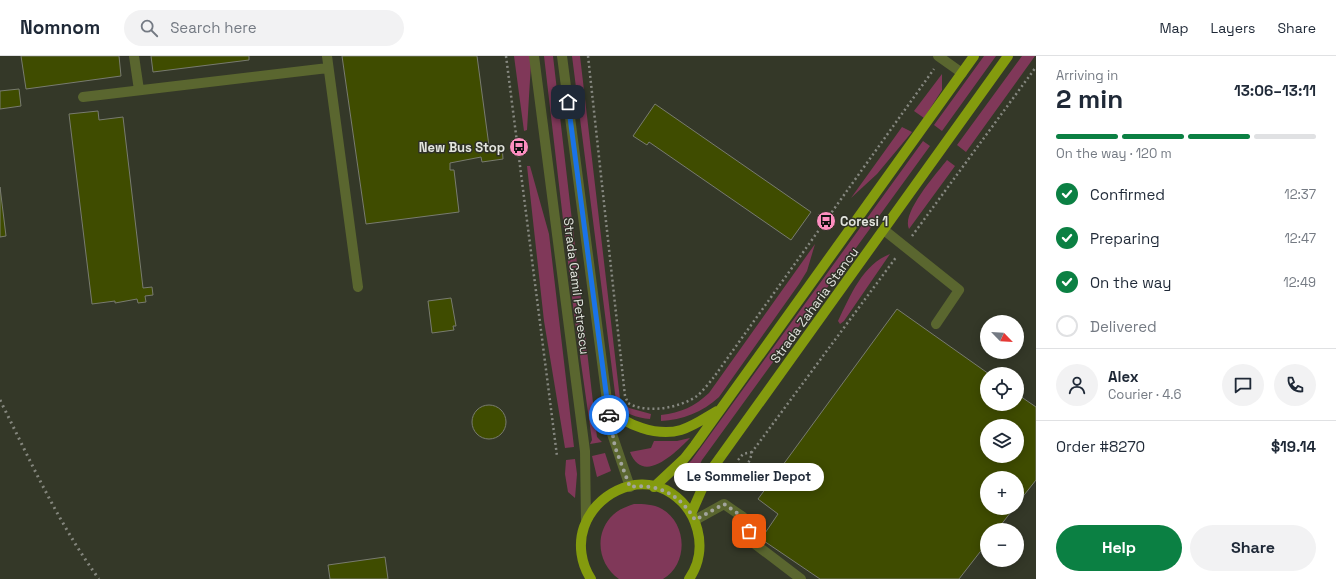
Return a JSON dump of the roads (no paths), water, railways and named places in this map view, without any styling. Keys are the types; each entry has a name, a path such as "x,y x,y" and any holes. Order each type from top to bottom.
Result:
{"main road":[{"name":"Strada Zaharia Stancu","path":"654,486 684,459 974,56"},
{"name":"Strada Zaharia Stancu","path":"693,517 709,473 1008,56"},
{"path":"608,408 615,414 635,425 651,431 668,432 691,426 720,409"},
{"path":"586,579 581,542 586,521 608,494 642,485 654,486 675,496 693,517 700,538 700,552 696,565 689,579"},
{"path":"584,564 591,579"}],"street":[{"path":"134,56 139,90"},
{"path":"326,56 358,287"},
{"name":"Strada Camil Petrescu","path":"534,56 584,451 586,521"},
{"name":"Strada Camil Petrescu","path":"562,56 608,408 615,447 630,487"},
{"path":"940,57 962,73"},
{"path":"83,97 328,68"},
{"path":"884,230 959,290 936,324"},
{"path":"693,517 724,504 743,517 755,544 801,579"}],"railway":[{"path":"0,400 58,514 84,558 99,579"}],"place":[{"name":"New Bus Stop","path":"519,147"},
{"name":"Coresi 1","path":"826,221"},
{"name":"Le Sommelier Depot","path":"749,531"}]}
